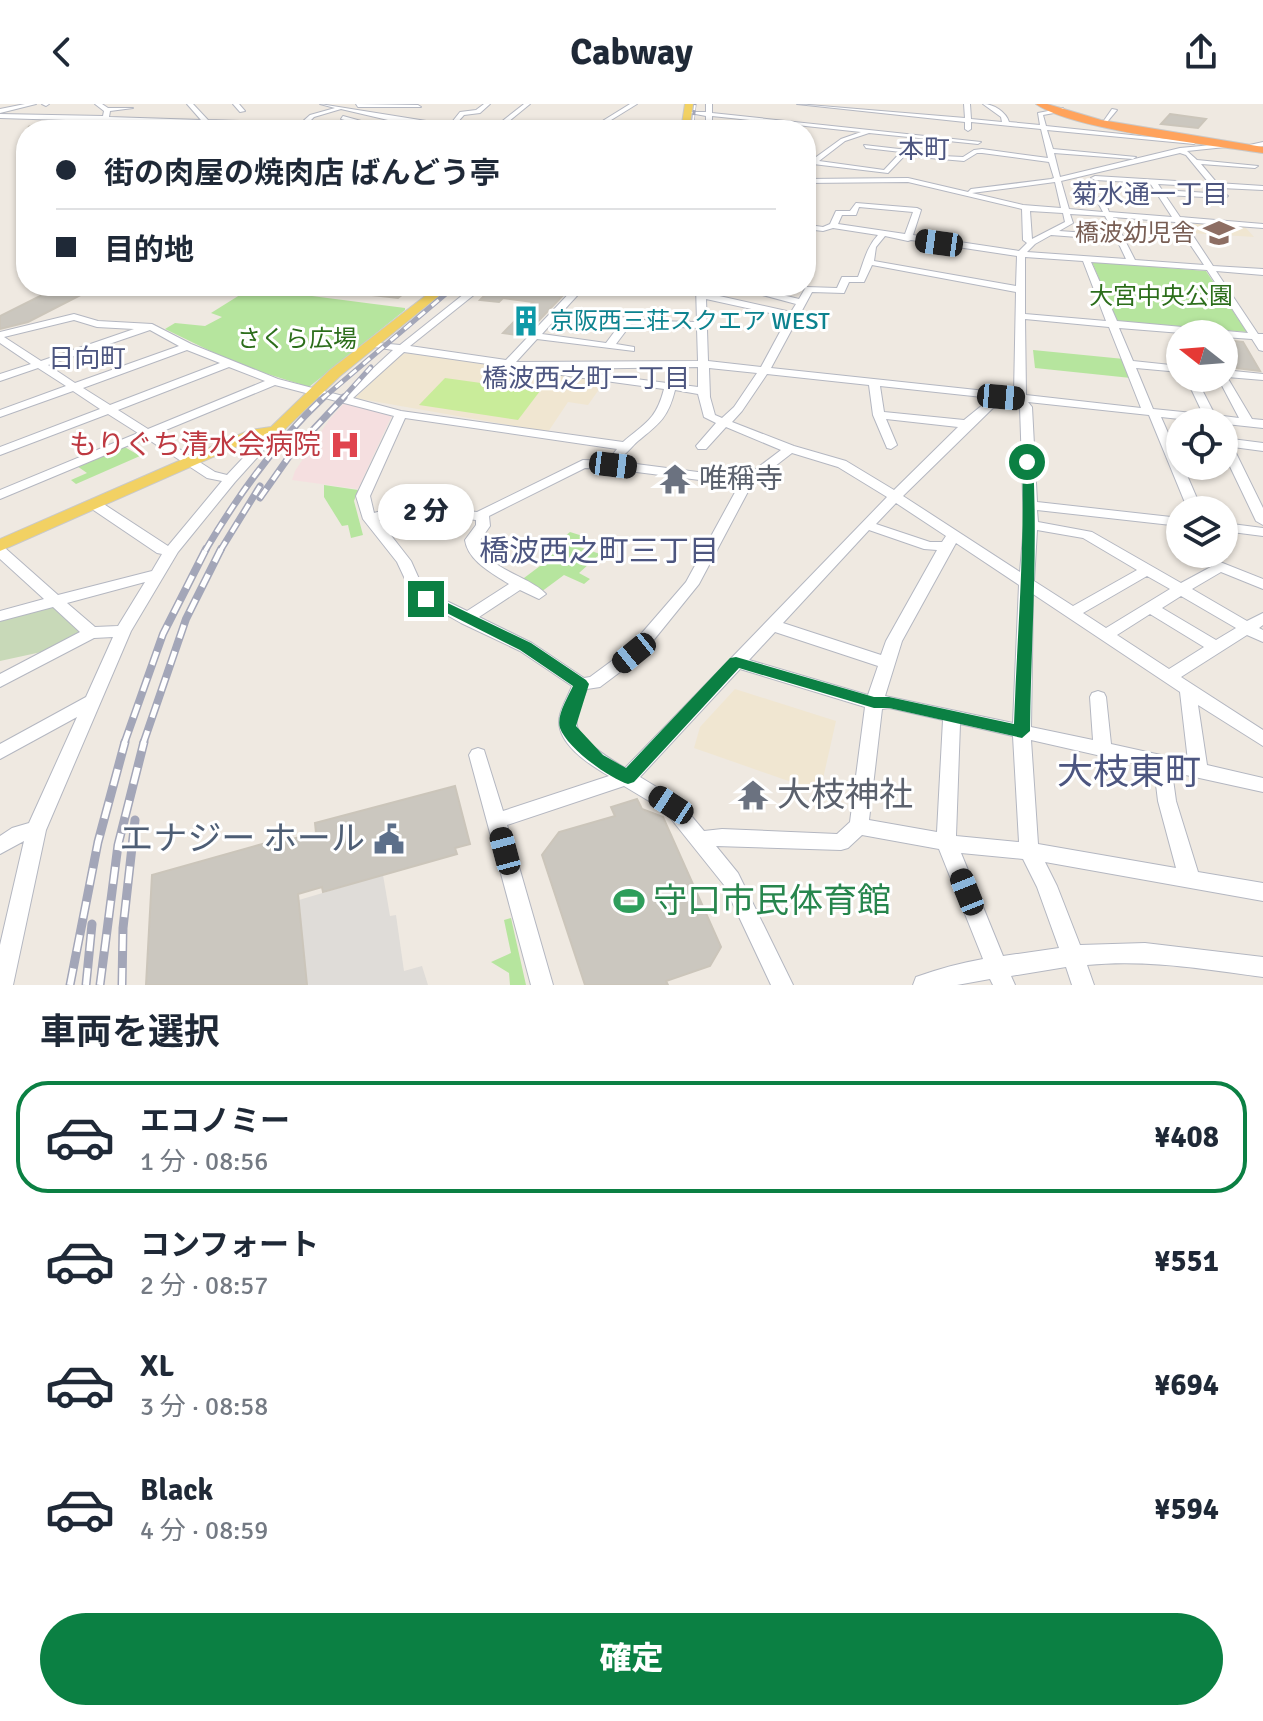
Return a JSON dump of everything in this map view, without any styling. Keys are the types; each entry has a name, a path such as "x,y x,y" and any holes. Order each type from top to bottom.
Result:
{"highway":[{"path":"1040,104 1101,123 1263,147"},
{"path":"1056,109 1240,146"}],"main road":[{"path":"0,548 255,433 275,431 315,392 432,296"}],"street":[{"path":"0,111 8,104"},
{"path":"0,111 33,104"},
{"path":"98,104 107,110 126,106"},
{"path":"190,104 205,120"},
{"path":"323,104 412,120"},
{"path":"354,104 421,106"},
{"path":"456,120 462,113 478,112 487,104"},
{"path":"507,120 527,104"},
{"path":"608,120 634,104"},
{"path":"708,120 709,104"},
{"path":"783,120 798,104 897,114 928,113 969,121 1240,146 1263,173"},
{"path":"816,157 843,140 873,130 901,111 897,104"},
{"path":"967,104 968,129"},
{"path":"986,104 1004,116 1006,124"},
{"path":"308,120 344,106"},
{"path":"418,120 419,116 413,110 421,106"},
{"path":"688,108 709,116 762,120"},
{"path":"742,118 761,109"},
{"path":"1056,109 1040,114 1069,223 1032,242 1021,254 1020,399 1026,407 1031,525 1029,585 1024,619 1022,731 1029,851 1047,886 1083,985"},
{"path":"97,119 106,117 107,110"},
{"path":"1105,121 1114,110"},
{"path":"0,111 150,120"},
{"path":"322,113 351,120"},
{"path":"913,166 921,157 928,113"},
{"path":"381,120 388,118"},
{"path":"816,125 978,142"},
{"path":"1092,141 1114,143 1117,135"},
{"path":"866,146 906,151 886,172"},
{"path":"983,199 1146,158 1240,146"},
{"path":"817,149 827,151"},
{"path":"885,158 891,149"},
{"path":"921,157 964,159 976,151 982,151 1146,158"},
{"path":"1159,192 1224,196 1184,152"},
{"path":"816,181 906,177 977,192 1095,178 1184,152"},
{"path":"816,162 886,172 983,199 1026,207 1263,224"},
{"path":"1195,162 1255,166"},
{"path":"871,170 878,164"},
{"path":"1118,165 1132,168"},
{"path":"897,207 906,177"},
{"path":"1095,178 1263,188"},
{"path":"1153,182 1259,337 1263,348"},
{"path":"1100,199 1132,262"},
{"path":"833,226 839,213 853,213 856,205 917,210 908,239"},
{"path":"1026,207 1027,240 1032,242"},
{"path":"816,228 833,226 1021,254 1263,272"},
{"path":"1052,233 1119,238"},
{"path":"816,289 841,291 845,279 861,280 872,247 882,235"},
{"path":"1086,259 1189,496"},
{"path":"867,262 1021,290"},
{"path":"347,398 468,296"},
{"path":"508,364 572,296"},
{"path":"701,296 704,391 710,417 790,449 842,464 895,496 950,541 1029,585 1263,739"},
{"path":"723,296 794,315"},
{"path":"775,296 801,302"},
{"path":"702,446 715,427 736,411 763,371 805,296"},
{"path":"558,312 628,321 703,325"},
{"path":"1020,316 1259,337"},
{"path":"3,343 74,317 97,324 152,327 227,364 274,381 401,414 625,446"},
{"path":"609,346 628,321"},
{"path":"0,378 152,327"},
{"path":"535,336 630,349"},
{"path":"3,343 211,475 230,479"},
{"path":"372,344 704,391"},
{"path":"0,414 187,346"},
{"path":"0,451 227,364"},
{"path":"523,366 704,364 1166,415"},
{"path":"1129,364 1166,368"},
{"path":"1238,376 1263,377"},
{"path":"0,495 274,381"},
{"path":"874,383 873,397 891,445"},
{"path":"613,465 625,446 654,427 667,404 670,387"},
{"path":"1232,392 1248,423"},
{"path":"497,821 628,777 967,424 989,405 1020,399"},
{"path":"401,414 363,496 370,519 404,561 418,593 526,647 581,684 594,683 634,653 692,584 747,482 790,449"},
{"path":"882,415 967,424"},
{"path":"1238,422 1263,424"},
{"path":"2,985 36,830 123,631 172,550 230,479 275,431"},
{"path":"1238,444 1263,447"},
{"path":"370,519 406,508 461,516 482,515 581,465 613,465 747,482"},
{"path":"1238,471 1263,521"},
{"path":"94,504 162,550 172,550"},
{"path":"1029,505 1166,520"},
{"path":"482,515 483,526 472,540 472,546 481,559 539,594"},
{"path":"867,525 929,546 950,541"},
{"path":"1031,525 1087,535 1263,637"},
{"path":"1238,529 1263,532"},
{"path":"700,840 722,837 841,842 859,826 874,703 894,641 950,541"},
{"path":"0,548 91,633"},
{"path":"1105,635 1220,566 1263,584"},
{"path":"1072,613 1147,570"},
{"path":"0,616 157,574"},
{"path":"466,619 520,583"},
{"path":"1151,608 1217,648"},
{"path":"1169,677 1263,618"},
{"path":"772,625 888,663"},
{"path":"0,681 91,633 123,631"},
{"path":"736,662 874,703 889,702 1263,785"},
{"path":"581,684 568,717 568,727 597,760 671,805 731,879 782,985"},
{"path":"1188,689 1198,770"},
{"path":"1098,697 1103,750"},
{"path":"0,752 90,702"},
{"path":"952,717 946,842 1000,976"},
{"path":"478,755 542,985"},
{"path":"1162,762 1167,801 1190,880"},
{"path":"859,826 946,842 1029,851 1263,892"},
{"path":"0,846 19,834 36,830"},
{"path":"924,985 961,973 1000,976 1073,956 1100,952 1175,954 1263,967"}],"shaded area":[{"path":"1184,223 1244,226 1254,237 1191,233"},
{"path":"402,354 605,381 588,405 568,402 548,432 355,398"},
{"name":"もりぐち清水会病院","path":"347,400 392,415 358,489 292,480 329,420"},
{"path":"735,689 836,721 820,792 694,748 700,727"},
{"path":"383,875 390,916 396,915 404,971 422,966 428,985 307,985 299,900"}],"green space":[{"name":"大宮中央公園","path":"1092,262 1206,271 1247,332 1238,331 1238,320 1166,320 1166,325 1117,321"},
{"name":"さくら広場","path":"238,296 313,296 405,308 309,387 239,365 165,329 175,323 205,326 222,317 211,313"},
{"path":"1033,350 1124,359 1131,378 1035,368"},
{"path":"445,378 540,391 518,420 419,405"},
{"path":"123,446 140,456 76,484 71,480 87,473 77,466"},
{"path":"324,485 358,490 354,501 363,535 351,538 348,525 342,526 324,497"},
{"path":"570,532 586,537 577,546 600,554 579,573 590,579 584,584 564,575 541,592 520,581 548,560 541,556"},
{"path":"50,603 79,630 77,636 46,651 0,661 0,619"},
{"path":"511,918 526,985 510,985 509,973 491,962 511,953 504,920"}],"building":[{"path":"1170,114 1206,119 1198,128 1161,124"},
{"path":"40,296 79,296 28,322 0,329 0,316"},
{"path":"484,296 562,296 524,336 503,333 533,302 503,298 499,302 480,300"},
{"path":"1238,341 1243,342 1260,371 1238,368"},
{"path":"455,786 470,844 455,848 457,854 323,892 322,887 298,894 307,985 146,985 152,875 291,836 292,839 316,833 315,823"},
{"name":"守口市民体育館","path":"637,799 642,809 663,817 721,947 710,966 666,981 668,985 585,985 542,855 559,832 615,816 611,807"}],"railway":[{"path":"693,120 695,104"},
{"path":"322,399 443,296"},
{"path":"342,399 371,367"},
{"path":"260,498 293,451 344,397"},
{"path":"205,551 259,470 322,399"},
{"path":"220,551 260,486"},
{"path":"124,744 163,634 206,549"},
{"path":"143,744 186,619 220,551"},
{"path":"70,985 98,842 125,742"},
{"path":"100,985 118,845 144,742"},
{"path":"122,985 123,928 135,820"},
{"path":"86,985 92,924"}],"place":[{"name":"橋波幼児舎","path":"1219,233"},
{"name":"京阪西三荘スクエア WEST","path":"526,321"},
{"name":"もりぐち清水会病院","path":"345,445"},
{"name":"唯稱寺","path":"675,479"},
{"name":"大枝神社","path":"753,795"},
{"name":"エナジー ホール","path":"389,839"},
{"name":"守口市民体育館","path":"629,901"}],"district":[{"name":"本町","path":"924,150"},
{"name":"菊水通一丁目","path":"1150,195"},
{"name":"日向町","path":"87,359"},
{"name":"橋波西之町一丁目","path":"586,379"},
{"name":"橋波西之町三丁目","path":"599,551"},
{"name":"大枝東町","path":"1129,772"}],"route":[{"path":"426,599 526,647 581,684 568,717 568,727 573,737 597,760 628,777 736,662 874,703 889,702 1022,731 1024,619 1029,585 1031,525 1027,462"}]}
